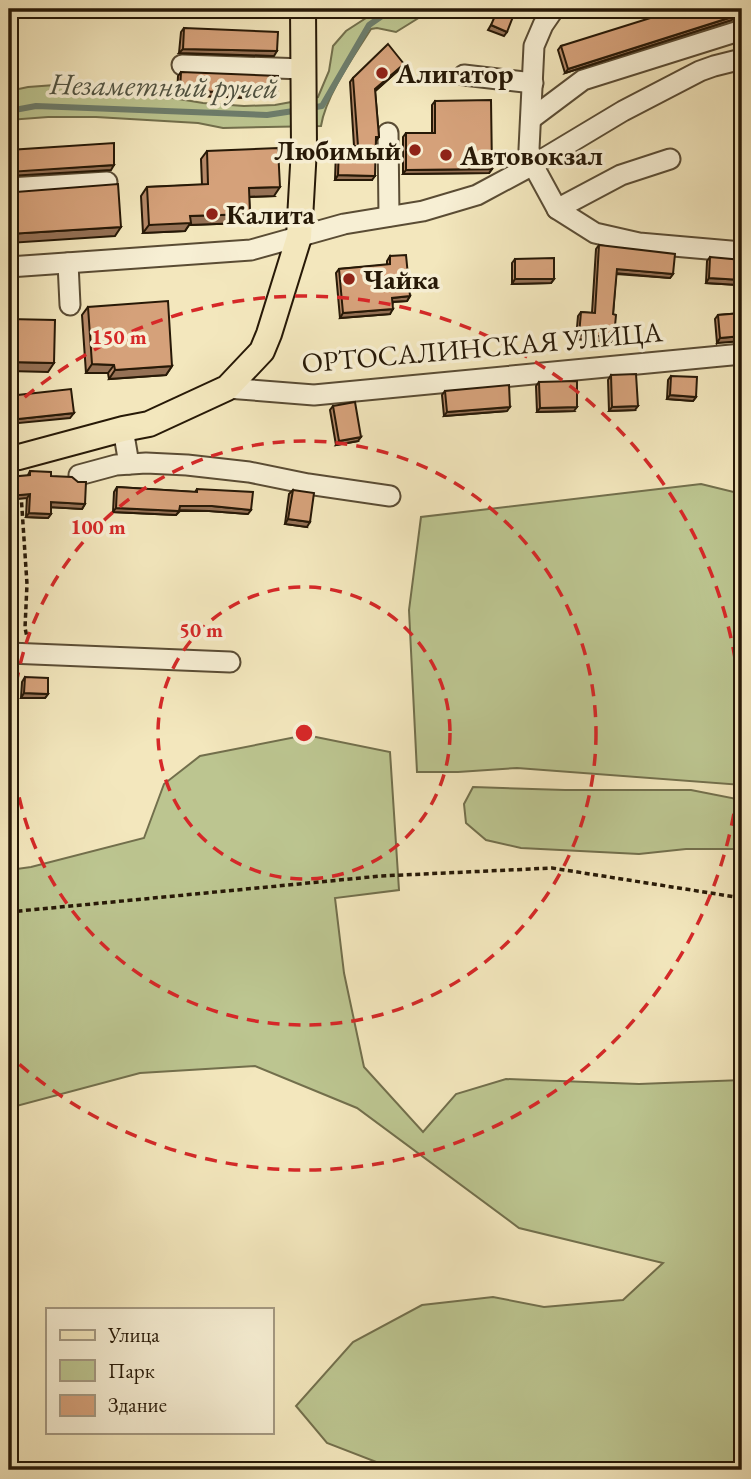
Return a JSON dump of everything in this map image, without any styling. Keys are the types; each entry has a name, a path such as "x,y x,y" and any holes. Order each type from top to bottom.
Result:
{"main road":[{"name":"ОРТОСАЛИНСКАЯ УЛИЦА","path":"14,458 149,424 228,388 262,351 299,237 305,95 303,9"}],"street":[{"path":"554,9 534,46 529,149 533,164 557,209 595,233 639,243 742,252"},
{"path":"531,119 583,80 742,30"},
{"path":"9,267 251,250 344,224 423,211 477,195 623,111 700,71 742,59"},
{"path":"182,65 304,69"},
{"path":"464,75 533,83"},
{"path":"388,133 389,216"},
{"path":"557,209 621,175 670,159"},
{"path":"9,188 107,182"},
{"path":"68,263 69,305"},
{"name":"ОРТОСАЛИНСКАЯ УЛИЦА","path":"228,388 314,396 742,354"},
{"path":"123,429 129,464"},
{"path":"79,475 116,465 146,463 220,468 390,496"},
{"path":"9,653 230,662"}],"path":[{"path":"14,458 27,584 25,628 30,654"},
{"path":"9,912 381,876 552,868 742,898"}],"green space":[{"path":"380,9 433,9 396,32 371,29 335,89 321,126 223,128 198,123 96,117 9,120 9,91 28,87 82,83 203,103 244,106 275,105 318,97 329,71 333,46 346,31"},
{"path":"701,484 742,494 742,785 517,768 417,772 409,610 421,517"},
{"path":"306,735 390,752 399,890 335,898 344,973 364,1067 423,1132 456,1094 506,1079 639,1084 742,1080 742,1469 397,1470 327,1443 296,1406 353,1342 422,1305 493,1297 544,1307 623,1300 663,1263 519,1228 357,1108 255,1066 140,1073 9,1108 9,870 31,867 144,838 164,784 200,756"},
{"path":"473,787 691,790 742,800 742,849 686,849 639,854 521,848 486,840 466,823 464,804"}],"building":[{"path":"498,9 514,14 507,32 491,25"},
{"path":"679,9 733,9 735,16 568,69 561,46"},
{"path":"184,28 278,32 277,51 183,49"},
{"path":"388,44 404,64 375,89 379,137 376,137 375,176 338,175 339,146 358,146 353,78"},
{"path":"181,72 278,76 277,95 180,90"},
{"name":"Автовокзал","path":"491,100 492,169 406,170 406,133 435,133 435,101"},
{"path":"114,143 114,165 9,172 9,150"},
{"path":"278,148 280,187 249,188 250,214 190,216 191,223 149,225 147,187 208,184 207,151"},
{"path":"118,184 121,227 9,234 9,190 16,192"},
{"path":"599,245 675,254 673,274 617,269 614,337 579,335 581,312 595,313"},
{"path":"406,255 410,296 392,298 393,309 343,313 339,269 390,264 390,256"},
{"path":"710,257 742,260 742,280 709,278"},
{"path":"554,258 554,279 515,279 515,259"},
{"path":"168,301 172,366 115,370 114,365 92,364 88,307"},
{"path":"742,313 742,336 720,338 718,315"},
{"path":"9,319 55,320 54,363 9,362"},
{"path":"636,374 638,406 612,407 611,375"},
{"path":"671,376 697,377 696,397 670,395"},
{"path":"577,381 577,407 540,408 539,382"},
{"path":"509,385 510,407 447,412 445,391"},
{"path":"71,389 74,413 9,420 9,396"},
{"path":"355,402 361,437 339,441 333,406"},
{"path":"30,471 51,472 51,476 72,477 78,482 86,482 85,504 51,502 51,514 29,513 30,494 9,496 9,477 30,475"},
{"path":"117,487 253,492 251,510 180,506 179,511 116,508"},
{"path":"293,490 314,493 310,522 288,519"},
{"path":"25,677 48,678 48,694 24,693"}],"waterway":[{"name":"Незаметный ручей","path":"310,108 322,106 369,25 392,9"},
{"name":"Незаметный ручей","path":"9,111 36,106 267,115 300,110"}],"place":[{"name":"Алигатор","path":"382,73"},
{"name":"Любимый","path":"415,150"},
{"name":"Автовокзал","path":"446,155"},
{"name":"Калита","path":"212,214"},
{"name":"Чайка","path":"349,279"}]}
